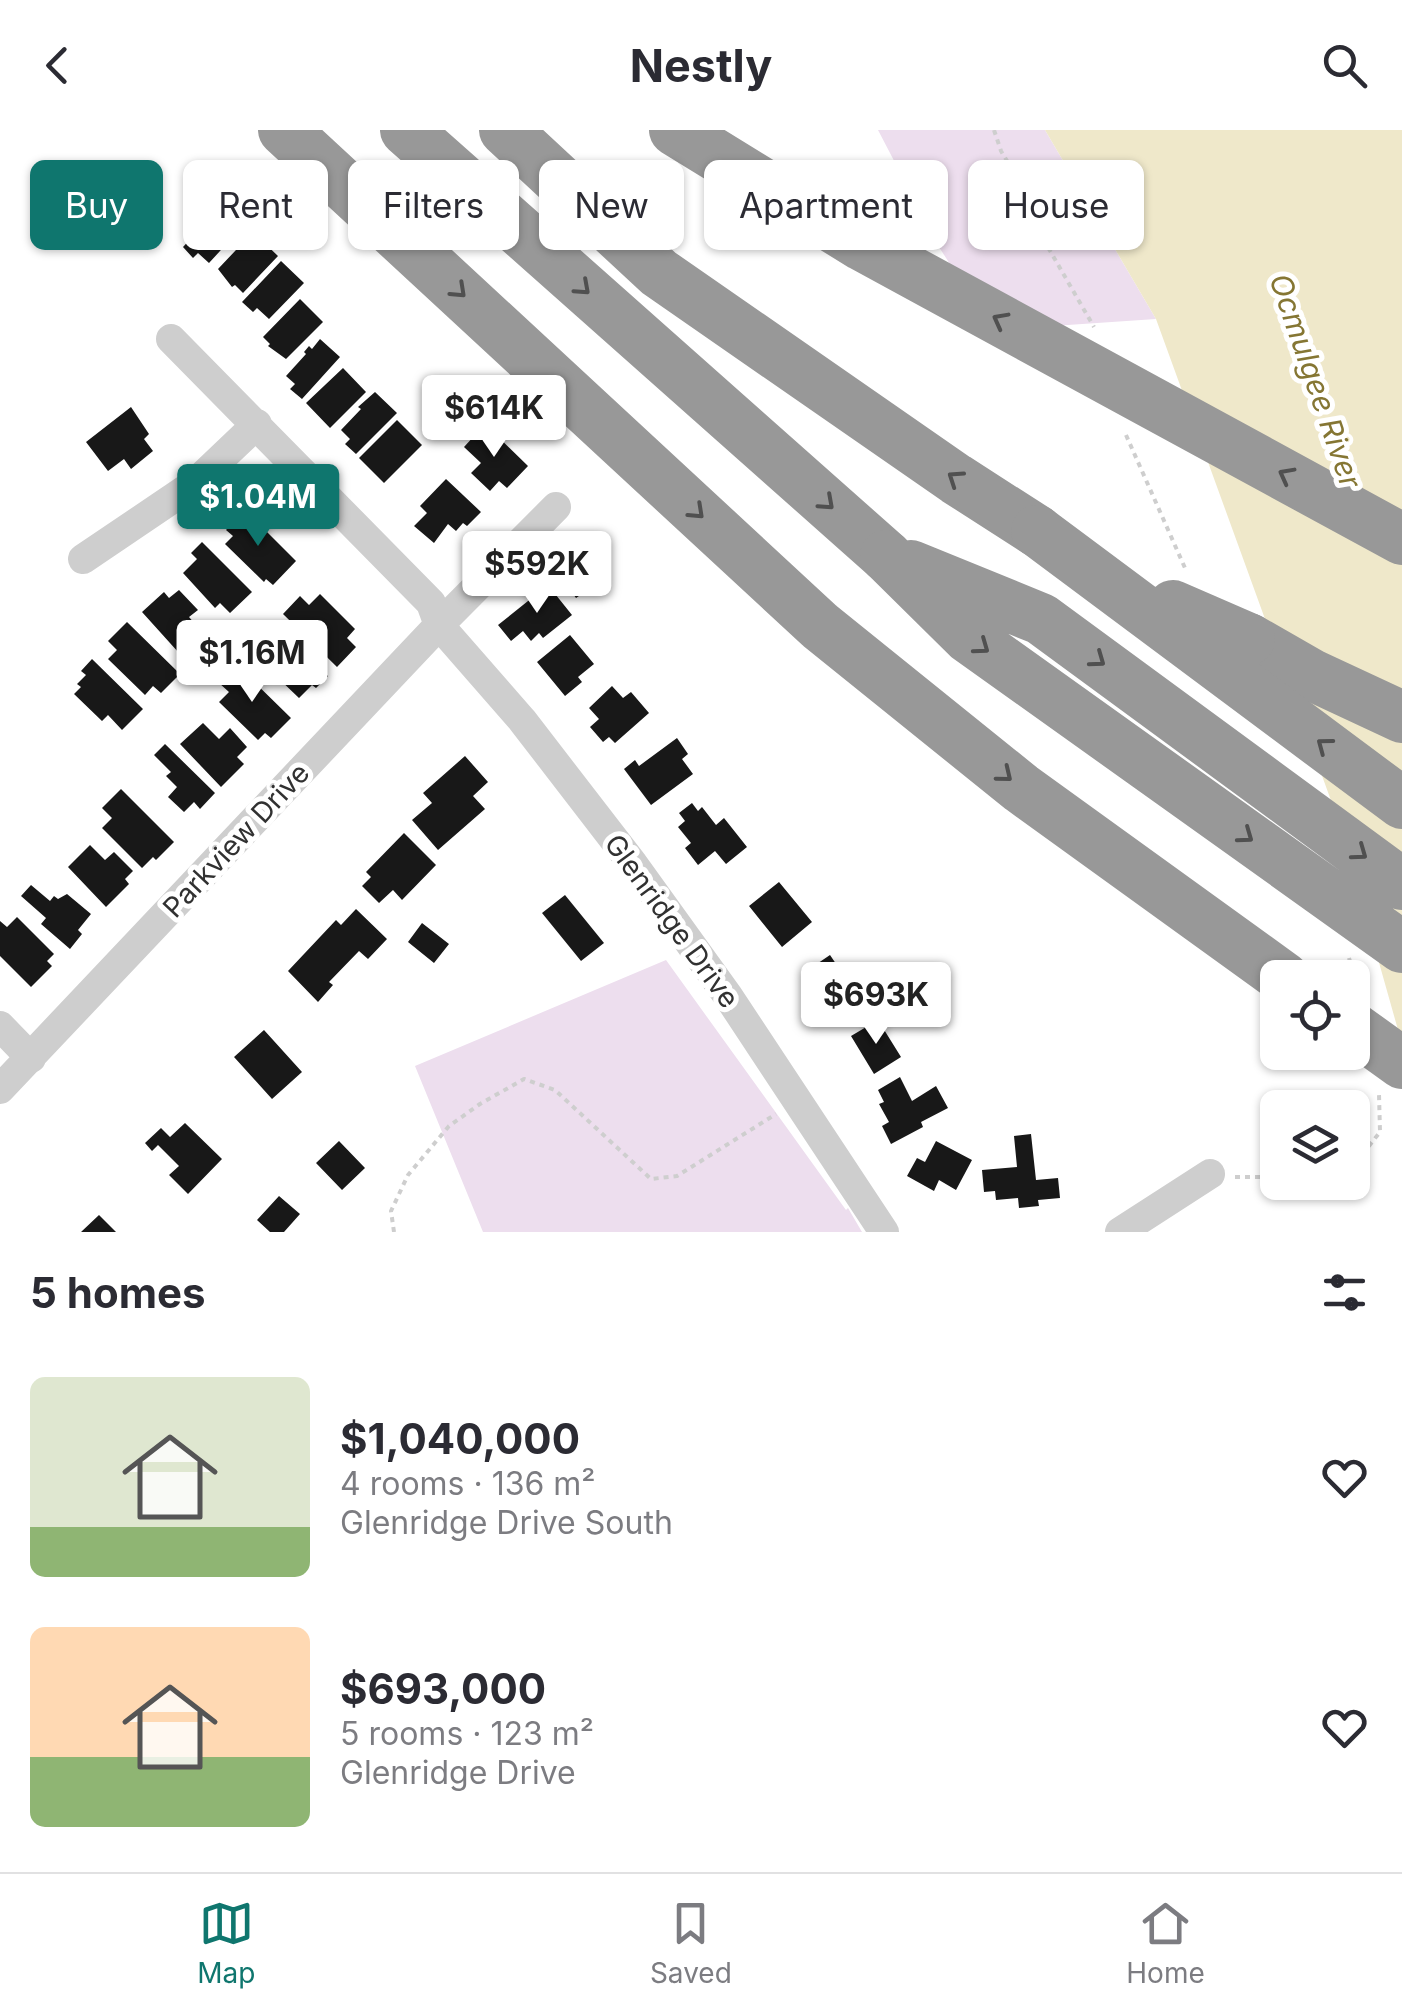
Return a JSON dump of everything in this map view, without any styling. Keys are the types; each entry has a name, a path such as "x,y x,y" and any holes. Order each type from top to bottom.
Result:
{"highway":[{"path":"284,130 820,626 1021,788 1260,961"},
{"path":"406,130 886,556 968,637 1402,947"},
{"path":"506,130 659,273 1036,531 1402,803"},
{"path":"674,130 862,245 1402,538"},
{"path":"1036,531 1187,613 1250,639 1312,675 1402,717"},
{"path":"886,556 1042,619 1402,884"},
{"path":"1370,1040 1402,1062"}],"street":[{"name":"Glenridge Drive","path":"171,339 431,602 439,625 522,720 728,996 884,1232"},
{"path":"84,559 194,484 257,424"},
{"name":"Parkview Drive","path":"0,1089 439,625 556,507"},
{"path":"0,1026 30,1058"},
{"path":"1120,1232 1210,1174"}],"path":[{"path":"394,1232 391,1212 408,1175 428,1150 449,1126 524,1079 555,1090 651,1179 677,1176 797,1100"},
{"path":"1210,1174 1260,1178"}],"shaded area":[{"path":"878,130 1045,130 1063,160 968,160 968,250 1115,250 1156,319 992,330 941,250 948,250 948,160 894,160"},
{"path":"666,960 862,1232 483,1232 415,1066"}],"water":[{"name":"Ocmulgee River","path":"1045,130 1402,130 1402,1044 1341,828 1156,319 1115,250 1144,250 1144,160 1063,160"}],"building":[{"path":"186,250 221,250 209,263 198,253 193,258"},
{"path":"236,250 272,250 278,256 243,293 235,285 232,287 218,269"},
{"path":"281,261 304,283 269,319 242,302"},
{"path":"300,299 323,322 286,359 268,346 263,337"},
{"path":"320,339 340,357 302,399 290,389 295,384 286,376 309,346 312,349"},
{"path":"343,368 366,392 330,428 306,403"},
{"path":"375,392 397,413 356,454 345,444 350,439 341,430"},
{"path":"131,407 149,434 144,439 153,451 131,469 124,459 108,471 86,442"},
{"path":"397,420 422,445 384,483 359,458"},
{"path":"485,424 528,466 507,488 499,481 490,491 471,473 481,463 464,447"},
{"path":"446,479 481,512 456,531 448,524 434,543 414,526 427,513 420,506"},
{"path":"245,510 296,561 273,585 266,579 264,582 225,544 233,536 226,530"},
{"path":"202,542 252,592 230,613 220,603 215,608 183,573 197,559 191,553"},
{"path":"580,564 595,585 576,598 561,577"},
{"path":"548,585 572,615 543,638 539,633 531,641 523,631 511,641 498,625"},
{"path":"179,590 198,610 189,617 202,632 179,653 142,612 164,592 169,598"},
{"path":"320,594 355,629 347,638 356,647 337,667 283,614 300,596 309,605"},
{"path":"127,622 180,674 161,693 153,686 145,695 108,659 117,650 108,641"},
{"path":"276,626 328,676 299,698 277,677 286,667 260,643"},
{"path":"570,635 594,664 578,677 582,682 565,696 537,662"},
{"path":"92,659 143,709 122,730 108,715 102,721 74,694 86,675 81,671"},
{"path":"237,665 291,718 271,738 265,733 258,740 219,702 229,692 219,683"},
{"path":"612,686 623,698 631,692 649,713 615,743 609,737 603,742 590,727 599,719 589,708"},
{"path":"203,723 219,739 230,728 247,747 237,757 244,764 221,787 180,744"},
{"path":"677,738 688,754 682,759 693,774 651,805 624,769 635,760 639,766"},
{"path":"165,744 215,793 200,809 194,802 184,812 168,797 177,787 166,776 171,772 154,755"},
{"path":"465,756 488,782 473,796 485,809 438,850 412,820 432,803 423,793"},
{"path":"121,789 174,842 142,868 102,828 112,818 102,808"},
{"path":"692,803 698,811 702,807 716,825 724,818 747,847 726,864 715,851 698,865 685,848 691,843 678,827 685,821 679,813"},
{"path":"404,833 436,865 402,900 393,890 379,903 362,886 371,877 366,872"},
{"path":"90,845 105,860 114,852 133,871 125,879 129,884 106,907 68,867"},
{"path":"779,882 812,922 782,947 749,906"},
{"path":"31,885 50,901 54,896 58,899 67,894 91,914 70,949 41,924 46,918 21,896"},
{"path":"565,895 604,943 581,961 542,913"},
{"path":"356,909 387,939 368,959 359,951 329,982 333,985 318,1002 288,971 336,920 341,925"},
{"path":"17,917 54,954 47,961 52,966 31,987 0,956 0,921 7,927"},
{"path":"422,923 449,944 434,963 408,942"},
{"path":"830,955 851,986 823,1005 802,974"},
{"path":"878,1020 901,1057 874,1074 851,1036"},
{"path":"264,1030 302,1072 272,1099 234,1057"},
{"path":"900,1077 912,1101 936,1086 948,1108 891,1144 882,1126 889,1122 879,1104 884,1102 878,1090"},
{"path":"185,1123 222,1159 188,1194 169,1175 179,1166 158,1145 152,1151 145,1143 161,1128 170,1137"},
{"path":"1031,1134 1036,1180 1058,1178 1060,1198 1038,1200 1039,1206 1019,1208 1018,1198 996,1200 995,1191 984,1192 982,1170 1017,1167 1014,1136"},
{"path":"339,1141 365,1168 342,1190 316,1163"},
{"path":"936,1141 972,1160 956,1190 939,1180 934,1191 907,1176 917,1158 925,1162"},
{"path":"279,1196 300,1214 284,1232 270,1232 257,1220"},
{"path":"99,1215 116,1232 81,1232"}]}
